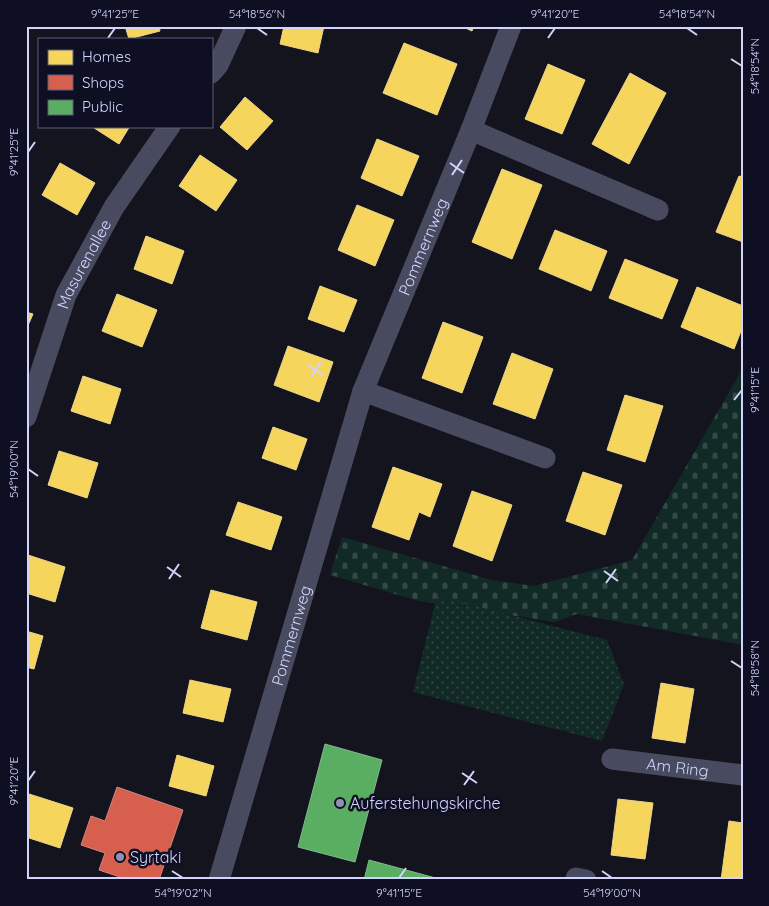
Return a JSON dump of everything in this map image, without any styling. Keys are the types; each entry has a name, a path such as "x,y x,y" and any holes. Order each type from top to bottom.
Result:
{"street":[{"path":"212,73 218,65 236,26"},
{"name":"Pommernweg","path":"219,880 363,391 471,130 511,26"},
{"name":"Masurenallee","path":"26,417 66,295 114,207 169,128"},
{"path":"471,130 658,210"},
{"path":"363,391 546,458"},
{"name":"Am Ring","path":"612,759 743,776"}],"green space":[{"path":"743,368 743,645 577,614 554,622 419,601 330,575 342,537 492,580 534,586 632,560"},
{"path":"437,596 607,640 624,684 602,741 413,692"}],"building: Homes":[{"path":"125,26 159,26 160,31 129,38"},
{"path":"284,26 324,26 318,53 280,44"},
{"path":"461,26 474,26 472,31"},
{"path":"404,43 457,64 437,115 383,93"},
{"path":"548,64 585,80 562,134 525,119"},
{"path":"630,73 666,93 629,164 592,144"},
{"path":"245,97 273,121 247,150 220,127"},
{"path":"94,128 129,128 119,144"},
{"path":"377,139 419,156 402,196 361,178"},
{"path":"200,155 237,180 216,211 179,186"},
{"path":"60,163 95,183 77,215 42,195"},
{"path":"502,169 542,185 512,259 472,242"},
{"path":"739,176 743,177 743,242 716,232"},
{"path":"357,205 394,220 375,266 338,250"},
{"path":"555,230 607,251 591,291 539,269"},
{"path":"146,236 184,251 172,284 134,269"},
{"path":"625,259 678,280 662,319 609,298"},
{"path":"320,286 357,300 344,332 308,319"},
{"path":"697,287 743,306 743,326 734,349 681,327"},
{"path":"117,294 157,310 142,347 102,331"},
{"path":"26,312 33,314 26,330"},
{"path":"443,322 483,337 462,393 422,378"},
{"path":"288,346 333,362 319,402 274,385"},
{"path":"512,353 553,369 535,419 493,404"},
{"path":"83,376 121,389 110,424 71,411"},
{"path":"625,395 663,406 645,462 607,450"},
{"path":"273,427 307,439 296,470 262,458"},
{"path":"59,451 98,463 87,498 48,485"},
{"path":"393,467 442,484 430,517 419,512 409,540 372,527"},
{"path":"583,472 622,485 605,535 566,521"},
{"path":"472,491 512,505 492,561 453,546"},
{"path":"238,502 282,517 271,550 226,535"},
{"path":"28,555 65,567 55,602 26,593"},
{"path":"211,590 257,602 247,640 201,628"},
{"path":"26,631 43,636 34,669 26,667"},
{"path":"190,680 231,689 223,722 183,713"},
{"path":"661,683 694,689 685,743 652,738"},
{"path":"177,755 214,766 206,796 169,786"},
{"path":"26,793 73,808 60,848 26,837"},
{"path":"618,799 653,803 645,859 611,855"},
{"path":"729,821 743,823 743,880 721,880"}],"building: Shops":[{"path":"117,787 183,810 159,880 129,880 99,870 105,853 81,845 91,816 105,821"}],"building: Public":[{"name":"Auferstehungskirche","path":"325,744 382,760 355,862 298,847"},
{"path":"369,860 443,880 364,880"}],"place":[{"name":"Auferstehungskirche","path":"340,803"},
{"name":"Syrtaki","path":"120,857"}]}
